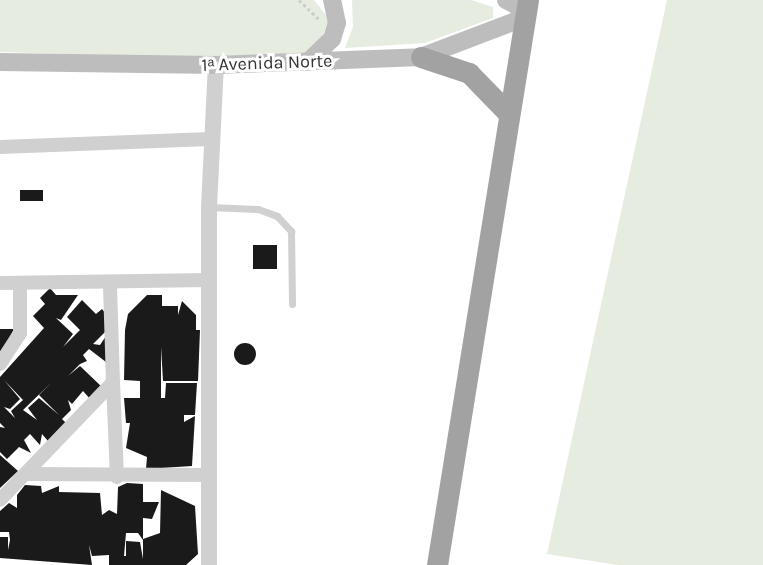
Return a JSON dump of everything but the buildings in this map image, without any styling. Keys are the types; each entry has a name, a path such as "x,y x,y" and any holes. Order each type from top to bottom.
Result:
{"highway":[{"path":"436,565 527,9"},
{"path":"421,57 469,73 510,114"}],"main road":[{"path":"308,62 332,39 337,22 332,0"},
{"path":"506,0 527,9"},
{"name":"1ᵃ Avenida Norte","path":"0,62 216,65 421,57 527,9"}],"street":[{"path":"209,565 209,207 210,139 216,65"},
{"path":"0,147 210,139"},
{"path":"0,283 110,284 209,280"},
{"path":"0,364 20,333 20,283"},
{"path":"110,284 117,477"},
{"path":"0,500 113,382"},
{"path":"25,474 117,477 209,475"}],"lane":[{"path":"209,207 258,209 277,216 291,231 292,304"}],"path":[{"path":"299,0 324,24"}],"shaded area":[{"path":"0,0 314,0 330,20 310,61 0,52"},
{"path":"352,0 471,0 493,7 493,18 425,43 345,48 353,27"},
{"path":"667,0 763,0 763,565 618,565 547,554"}]}
